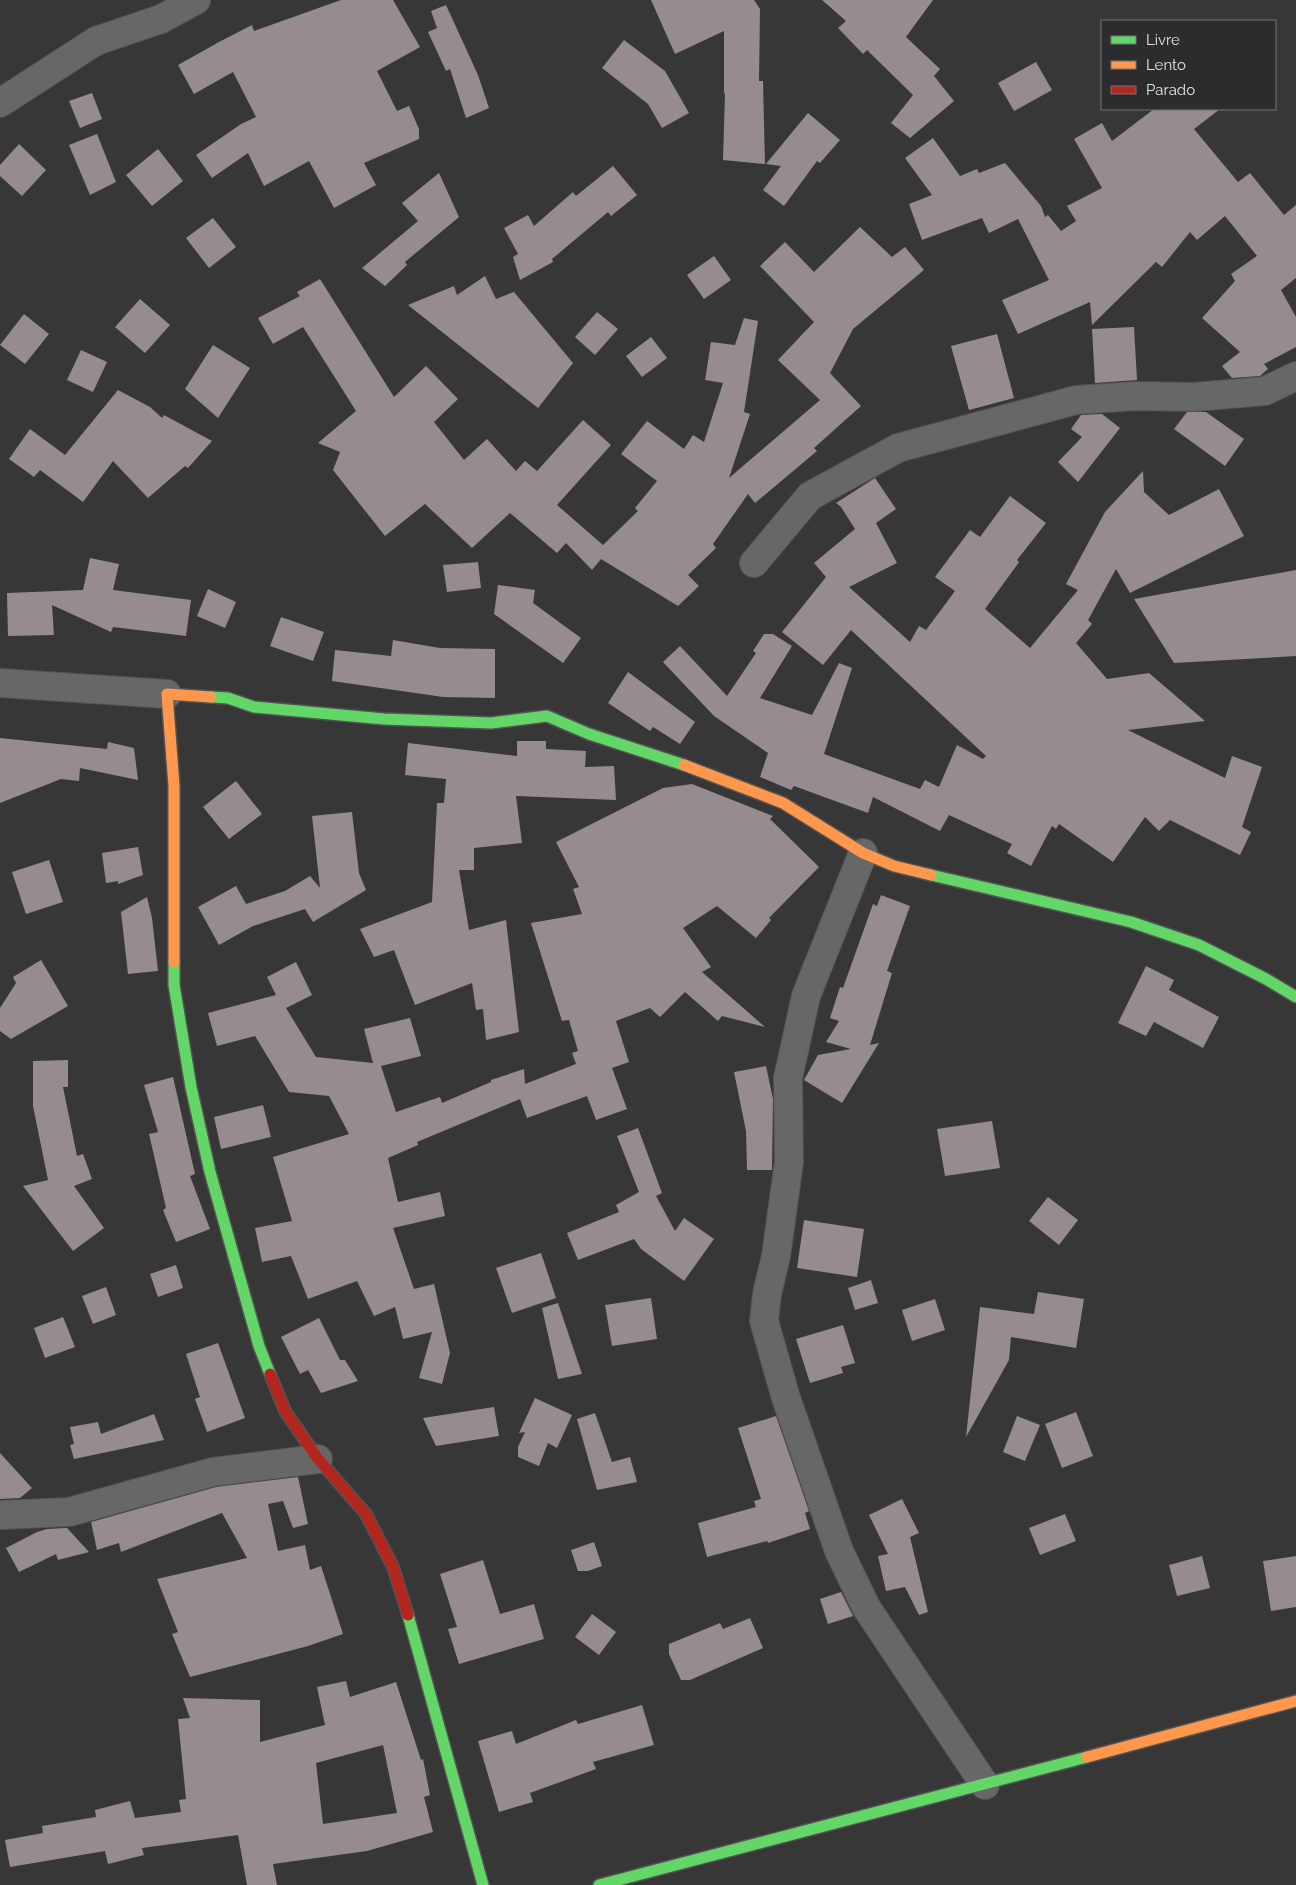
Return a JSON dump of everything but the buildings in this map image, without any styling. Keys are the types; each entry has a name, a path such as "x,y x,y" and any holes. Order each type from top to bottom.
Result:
{"main road":[{"path":"482,1885 417,1646 392,1566 366,1514 318,1459 285,1411 260,1346 210,1172 191,1087 174,985 174,786 167,694 228,698 254,707 384,719 491,723 547,716 589,734 704,771 783,803 863,854 894,866 1131,922 1199,945 1266,979 1296,997"},
{"path":"599,1885 985,1785 1296,1701"}],"street":[{"path":"0,103 96,40 161,19 196,0"},
{"path":"754,564 810,496 898,448 1076,400 1136,396 1194,397 1266,391 1296,376"},
{"path":"0,683 167,694"},
{"path":"863,854 806,996 788,1078 788,1162 776,1256 767,1294 764,1320 801,1442 839,1551 866,1607 985,1785"},
{"path":"0,1515 69,1512 213,1472 318,1459"}],"traffic: fast":[{"path":"211,697 228,698 254,707 384,719 491,723 547,716 589,734 684,765"},
{"path":"931,875 1131,922 1199,945 1266,979 1296,997"},
{"path":"174,962 174,985 191,1087 210,1172 259,1346 270,1374"},
{"path":"408,1615 483,1885"},
{"path":"599,1885 1087,1757"}],"traffic: slow":[{"path":"174,962 174,786 167,694 211,697"},
{"path":"684,765 783,803 863,853 894,866 931,875"},
{"path":"1087,1757 1296,1701"}],"traffic: jam":[{"path":"270,1374 285,1411 318,1459 366,1514 393,1567 408,1615"}]}
